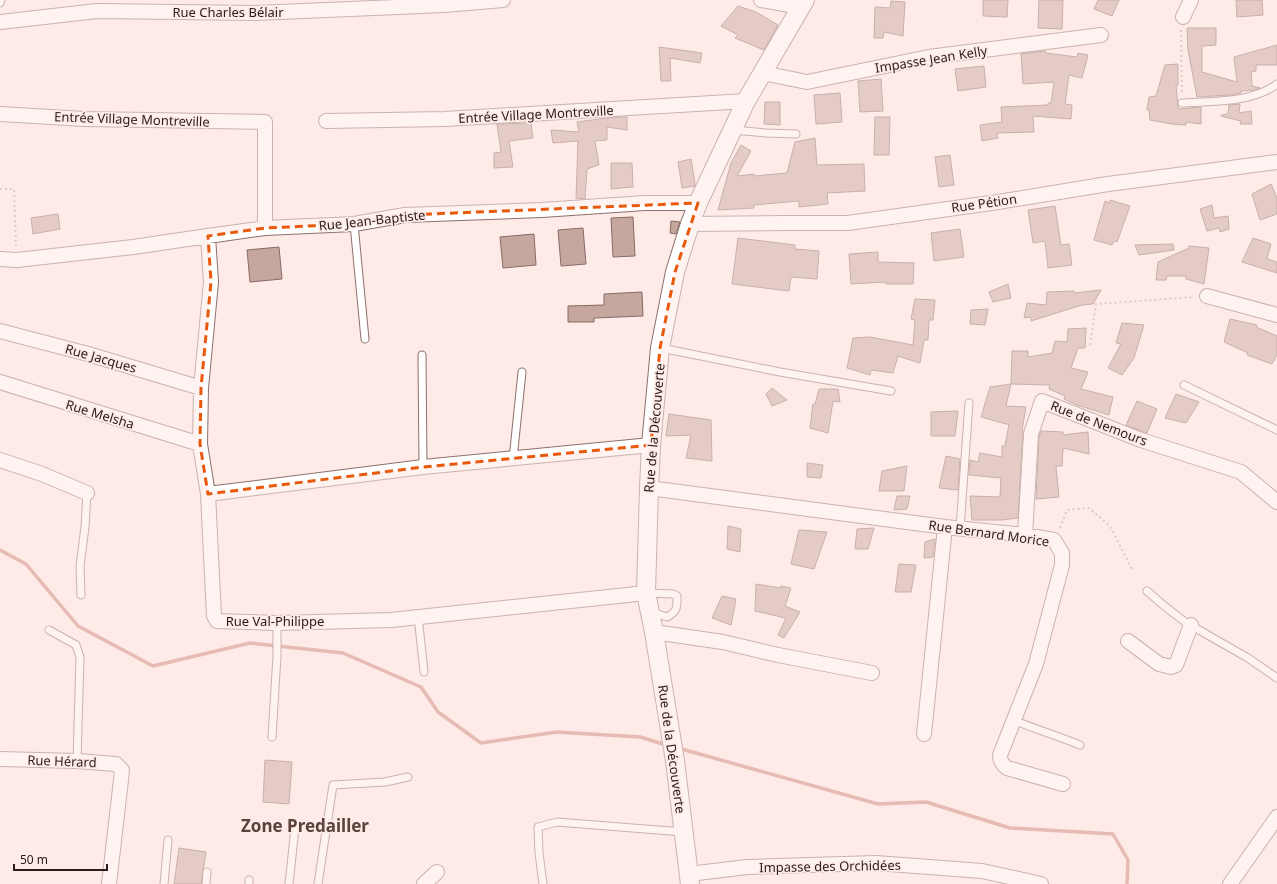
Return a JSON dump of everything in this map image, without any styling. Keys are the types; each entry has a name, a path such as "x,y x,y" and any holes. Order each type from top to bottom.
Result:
{"street":[{"name":"Rue Charles Bélair","path":"0,22 97,11 256,13 444,5 503,0"},
{"path":"761,0 803,4"},
{"path":"1183,18 1191,0"},
{"name":"Rue de la Découverte","path":"689,879 675,761 654,632 646,593 648,488 660,348 675,272 698,203 746,101 803,4"},
{"name":"Impasse Jean Kelly","path":"763,73 807,82 928,57 1101,35"},
{"name":"Entrée Village Montreville","path":"326,122 445,119 746,101"},
{"name":"Entrée Village Montreville","path":"0,114 84,119 265,122 265,228"},
{"name":"Rue Pétion","path":"690,224 848,223 998,202 1108,184 1277,162"},
{"name":"Rue Jean-Baptiste","path":"0,259 17,260 133,247 265,228 354,224 405,215 542,210 645,203 698,203"},
{"name":"Rue Val-Philippe","path":"208,236 211,282 201,388 200,444 208,494 214,616 217,621 277,629 391,620 646,593"},
{"path":"1207,296 1277,315"},
{"name":"Rue Jacques","path":"0,332 88,354 201,388"},
{"name":"Rue Melsha","path":"0,382 200,444"},
{"name":"Rue de Nemours","path":"1025,535 1031,434 1042,401 1141,440 1242,472 1277,502"},
{"path":"208,494 513,458 651,445"},
{"path":"0,460 42,474 87,493"},
{"name":"Rue Bernard Morice","path":"648,488 945,527 1025,535 1054,540 1062,552 1062,565 1036,664 1013,720 1000,755 1000,760 1007,768 1063,784"},
{"path":"924,734 945,527"},
{"path":"1128,641 1159,664 1171,668 1176,666 1191,625"},
{"path":"654,632 723,642 793,658 872,673"},
{"name":"Rue Hérard","path":"0,759 77,761 116,764 122,770 109,884"},
{"path":"1233,882 1277,817"},
{"name":"Impasse des Orchidées","path":"689,879 747,867 876,863 982,871 1041,884"},
{"path":"424,884 437,872"}],"lane":[{"path":"1182,103 1240,99 1269,90 1277,84"},
{"path":"733,130 796,134"},
{"path":"354,224 365,339"},
{"path":"660,348 780,372 891,391"},
{"path":"422,355 423,468"},
{"path":"513,458 522,372"},
{"path":"1184,385 1277,430"},
{"path":"960,528 969,402"},
{"path":"81,595 80,566 85,527 87,493"},
{"path":"1147,591 1191,625 1248,658 1277,678"},
{"path":"646,593 673,594 677,596 677,607 674,613 667,617 650,611"},
{"path":"418,616 424,672"},
{"path":"272,737 277,656 277,629"},
{"path":"49,630 76,645 80,657 77,761"},
{"path":"1013,720 1080,746"},
{"path":"318,884 333,785 385,782 408,777"},
{"path":"543,884 539,853 538,826 556,822 683,832"},
{"path":"289,884 296,828"},
{"path":"164,884 168,840"},
{"path":"206,884 207,872"}],"path":[{"path":"1182,103 1181,28 1183,18"},
{"path":"0,189 14,189 17,260"},
{"path":"1090,345 1096,304 1207,296"},
{"path":"1054,540 1067,510 1089,508 1110,526 1132,569"}],"highlighted area":[{"path":"698,203 675,272 660,348 651,445 423,467 208,494 200,444 201,388 211,282 208,236 265,228 354,224 405,215"}],"building":[{"path":"983,0 1008,0 1007,17 983,16"},
{"path":"1039,0 1063,0 1062,29 1038,28"},
{"path":"1098,0 1119,0 1112,16 1094,9"},
{"path":"1236,0 1262,0 1263,15 1237,17"},
{"path":"891,1 905,2 903,36 884,32 883,38 874,38 875,7 890,8"},
{"path":"738,6 756,12 778,25 764,50 735,38 738,35 721,26"},
{"path":"1187,28 1216,28 1216,45 1202,46 1202,72 1237,82 1234,57 1277,45 1277,65 1256,65 1256,71 1251,72 1252,86 1260,88 1255,90 1241,91 1241,93 1231,95 1197,97 1188,50"},
{"path":"659,47 702,53 700,63 670,58 671,81 661,81"},
{"path":"1045,51 1046,53 1077,57 1078,53 1088,55 1082,78 1069,75 1065,104 1072,105 1071,119 1033,116 1034,132 997,133 998,138 982,141 980,125 1002,122 1001,107 1048,105 1048,103 1051,103 1054,82 1023,84 1021,54"},
{"path":"1178,64 1178,85 1176,85 1178,109 1201,107 1201,124 1186,122 1186,125 1172,124 1150,120 1149,110 1147,110 1149,97 1156,96 1165,65"},
{"path":"984,66 986,87 958,91 955,69"},
{"path":"881,79 883,111 860,112 858,81"},
{"path":"840,93 842,122 816,124 814,95"},
{"path":"765,102 780,102 780,125 764,124"},
{"path":"1240,104 1239,113 1251,111 1252,124 1240,124 1241,121 1221,116 1228,114 1229,105"},
{"path":"627,117 627,130 607,127 607,140 595,141 599,165 587,169 585,199 576,198 578,141 553,143 551,130 579,132 577,122"},
{"path":"875,117 890,117 889,155 874,155"},
{"path":"531,123 533,138 509,141 513,167 494,168 494,153 501,152 497,124"},
{"path":"815,138 817,165 864,164 865,191 827,193 828,204 799,207 799,201 754,205 754,208 718,210 731,163 741,145 751,151 737,176 787,173 795,142"},
{"path":"950,155 954,185 939,187 935,157"},
{"path":"691,159 695,186 682,188 678,162"},
{"path":"611,163 632,163 633,187 611,189"},
{"path":"1271,184 1277,198 1277,214 1260,220 1252,194"},
{"path":"1110,200 1130,206 1117,242 1114,241 1112,245 1094,240 1105,201 1110,203"},
{"path":"1212,205 1214,218 1228,216 1229,229 1220,232 1219,228 1207,231 1200,209"},
{"path":"1055,206 1061,245 1069,244 1072,265 1048,268 1045,241 1033,243 1028,210"},
{"path":"58,214 60,229 33,234 31,218"},
{"path":"633,217 635,256 613,257 611,218"},
{"path":"671,221 680,222 676,234 670,233"},
{"path":"583,228 586,264 561,266 558,230"},
{"path":"960,229 964,257 934,261 931,233"},
{"path":"534,234 536,265 503,268 500,237"},
{"path":"738,238 795,245 795,249 819,251 817,279 791,277 789,291 732,284"},
{"path":"1253,238 1271,244 1267,259 1277,262 1277,273 1242,262"},
{"path":"1173,244 1174,250 1139,255 1135,245"},
{"path":"1189,246 1209,248 1204,284 1186,279 1186,276 1167,276 1166,280 1156,280 1158,262 1189,248"},
{"path":"279,247 282,279 250,282 247,250"},
{"path":"878,252 878,262 914,263 913,284 886,284 886,282 851,284 849,254"},
{"path":"1008,284 1011,298 993,302 989,292"},
{"path":"1101,290 1093,304 1082,305 1031,321 1031,317 1024,318 1027,303 1046,305 1047,292 1074,291 1074,293"},
{"path":"642,292 643,316 594,318 594,322 568,322 568,306 604,305 604,294"},
{"path":"915,299 935,300 933,320 929,320 928,340 924,340 920,363 898,356 893,373 871,370 870,375 847,368 853,338 870,337 913,345 915,320 911,319"},
{"path":"988,309 985,325 970,324 971,310"},
{"path":"1230,319 1257,325 1256,327 1277,336 1277,355 1272,364 1247,355 1248,353 1224,342"},
{"path":"1122,323 1144,325 1134,358 1122,375 1108,368 1121,344 1116,343"},
{"path":"1086,328 1085,348 1078,348 1071,368 1088,372 1081,389 1113,397 1109,415 1077,405 1064,399 1065,396 1049,389 1050,385 1011,384 1012,351 1028,351 1028,357 1052,353 1055,341 1067,342 1068,329"},
{"path":"1011,384 1006,406 1026,407 1022,430 1018,518 1002,520 972,520 970,496 1000,497 1001,478 969,475 970,460 978,462 980,453 1002,457 1002,446 1005,446 1009,424 981,417 990,387"},
{"path":"772,388 787,400 772,406 766,394"},
{"path":"819,389 838,389 840,402 833,401 828,433 810,428 813,404 815,404"},
{"path":"1176,394 1199,402 1186,423 1165,418"},
{"path":"1137,401 1157,409 1147,433 1126,425"},
{"path":"958,411 955,436 931,436 931,412"},
{"path":"669,414 711,420 712,461 686,458 691,435 666,436"},
{"path":"1041,431 1063,432 1063,435 1088,432 1089,454 1063,448 1062,466 1056,466 1059,497 1036,499 1039,436"},
{"path":"946,456 960,459 958,490 939,488"},
{"path":"807,463 823,465 821,478 807,477"},
{"path":"907,466 904,491 879,491 882,471"},
{"path":"897,496 910,496 907,509 894,510"},
{"path":"728,526 741,529 740,552 727,549"},
{"path":"874,528 868,549 855,549 857,529"},
{"path":"799,530 827,532 814,569 791,564"},
{"path":"935,539 933,557 924,558 925,542"},
{"path":"899,564 916,565 911,592 895,592"},
{"path":"756,584 791,588 785,606 800,612 784,638 778,635 786,618 755,611"},
{"path":"722,596 736,599 731,625 712,618"},
{"path":"265,760 292,762 289,804 263,802"},
{"path":"179,848 206,852 201,884 174,884"}],"waterway":[{"path":"0,550 26,564 78,626 153,666 250,643 343,653 421,687 438,712 481,743 557,732 640,737 666,745"},
{"path":"678,748 878,804 926,802 1010,828 1113,834 1128,860 1127,884"}],"district":[{"name":"Zone Predailler","path":"305,826"}]}
